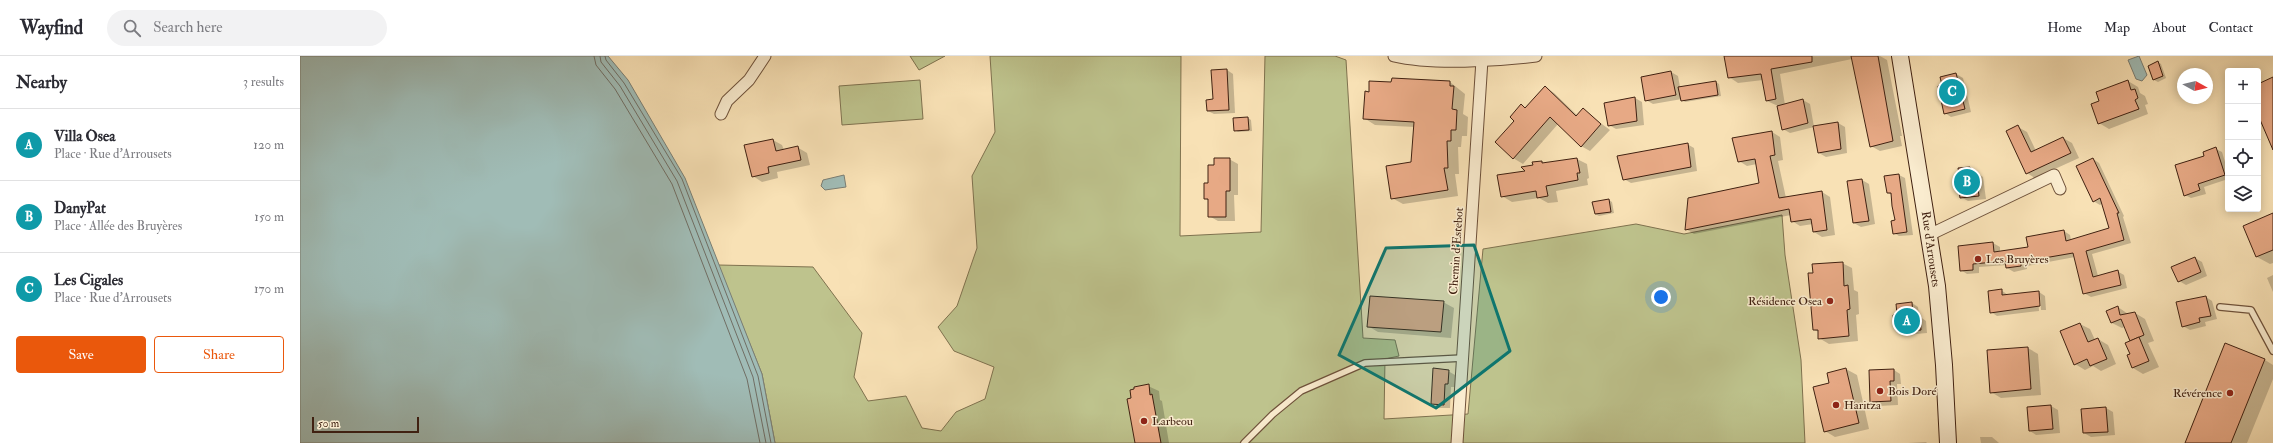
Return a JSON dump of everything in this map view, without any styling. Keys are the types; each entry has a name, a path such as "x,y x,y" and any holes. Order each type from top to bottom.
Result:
{"main road":[{"name":"Rue d'Arrousets","path":"1900,56 1939,304 1948,443"}],"street":[{"path":"721,114 727,101 749,80 765,56"},
{"path":"1394,56 1430,60 1482,60 1536,56"},
{"name":"Chemin d'Estebot","path":"1457,443 1482,60"},
{"path":"1929,235 2054,174 2060,189"}],"lane":[{"path":"2220,307 2250,310 2273,351"},
{"path":"1244,443 1273,414 1302,391 1365,362 1462,358"}],"highlighted area":[{"path":"1474,245 1510,351 1436,408 1339,355 1386,248"}],"green space":[{"path":"910,56 945,56 919,70"},
{"path":"990,56 1181,56 1180,236 1261,232 1265,56 1335,56 1346,60 1363,338 1395,340 1399,356 1385,359 1384,419 1468,414 1483,249 1636,224 1684,234 1782,215 1785,255 1801,360 1805,443 775,443 762,374 718,265 813,267 862,333 854,377 868,401 906,396 922,428 941,431 956,412 985,399 994,367 954,351 938,327 957,306 977,248 972,176 995,132"},
{"path":"920,80 923,119 842,125 839,86"}],"water":[{"path":"300,56 608,56 628,80 685,178 762,374 775,443 300,443"},
{"path":"2139,56 2147,75 2142,81 2136,79 2128,60"},
{"path":"844,175 846,187 825,190 821,186 823,180"}],"building":[{"path":"1724,56 1812,56 1812,62 1771,69 1776,99 1766,101 1761,74 1728,78"},
{"path":"1851,56 1878,56 1893,141 1870,147"},
{"path":"2158,61 2163,76 2153,80 2148,66"},
{"path":"1227,69 1229,110 1207,111 1206,100 1213,99 1211,70"},
{"path":"1671,71 1676,95 1645,101 1641,77"},
{"path":"1956,73 1965,109 1944,114 1938,86 1942,85 1940,77"},
{"path":"2273,77 2273,150 2261,122 2261,83"},
{"path":"1392,78 1450,81 1450,86 1454,86 1452,109 1457,110 1456,130 1451,130 1451,141 1447,141 1448,168 1444,168 1448,190 1391,199 1386,166 1411,162 1414,122 1363,119 1365,91 1369,92 1369,81 1391,82"},
{"path":"2128,80 2131,90 2135,89 2138,98 2135,100 2139,109 2098,124 2091,104 2099,101 2096,92"},
{"path":"1716,81 1718,95 1681,101 1678,87"},
{"path":"1545,86 1576,116 1583,108 1601,124 1581,147 1550,117 1513,159 1495,142 1514,121 1510,117 1521,104 1525,108"},
{"path":"1635,97 1637,121 1608,126 1604,103"},
{"path":"1803,99 1808,123 1782,130 1777,106"},
{"path":"1248,117 1249,130 1234,131 1233,118"},
{"path":"1838,122 1841,149 1818,153 1813,126"},
{"path":"2018,125 2031,152 2063,137 2071,153 2026,174 2006,131"},
{"path":"1772,131 1775,155 1770,156 1779,198 1822,191 1827,230 1813,232 1811,219 1791,222 1789,209 1685,230 1688,198 1759,183 1755,159 1738,162 1732,138"},
{"path":"773,139 776,151 798,146 801,160 768,167 769,173 752,177 744,145"},
{"path":"1688,143 1691,167 1623,180 1617,156"},
{"path":"2216,147 2225,175 2198,184 2200,190 2184,196 2175,165 2204,156 2203,152"},
{"path":"1214,158 1230,158 1230,191 1226,191 1226,217 1208,217 1208,199 1204,199 1204,183 1208,183 1208,165 1214,165"},
{"path":"1577,158 1580,173 1577,173 1578,180 1546,186 1548,196 1537,198 1536,191 1501,197 1497,175 1525,171 1521,167 1533,165 1532,162 1542,161 1542,163"},
{"path":"2093,158 2119,213 2117,213 2124,240 2086,251 2093,277 2118,270 2121,285 2083,294 2073,253 2021,262 2021,266 2006,268 2005,261 1973,264 1973,270 1960,271 1958,246 1993,242 1994,252 2028,247 2026,237 2064,230 2066,241 2109,228 2100,198 2093,202 2076,166"},
{"path":"1970,167 1971,173 1976,172 1979,196 1960,198 1957,175 1959,174 1958,168"},
{"path":"1899,174 1907,232 1893,234 1891,221 1895,220 1891,193 1887,193 1884,176"},
{"path":"1862,179 1869,221 1853,223 1847,181"},
{"path":"1609,199 1611,212 1595,214 1592,202"},
{"path":"2273,213 2273,250 2256,257 2243,226"},
{"path":"2195,257 2201,272 2178,282 2171,267"},
{"name":"Résidence Osea","path":"1843,262 1844,286 1848,285 1850,309 1847,310 1849,336 1818,339 1818,330 1813,330 1808,273 1813,273 1812,264"},
{"path":"2002,289 2002,295 2039,291 2040,306 1990,313 1988,291"},
{"path":"1370,296 1444,301 1441,332 1367,327"},
{"path":"2206,296 2211,316 2199,318 2200,322 2182,327 2176,302"},
{"path":"1912,302 1913,316 1920,316 1921,330 1898,332 1898,326 1894,327 1893,315 1897,314 1896,304"},
{"path":"2118,306 2120,315 2135,312 2144,335 2130,341 2121,319 2111,323 2106,311"},
{"path":"2080,323 2088,342 2098,338 2107,359 2090,366 2087,359 2074,365 2060,331"},
{"path":"2139,337 2149,361 2132,368 2127,355 2130,354 2125,343"},
{"path":"2225,343 2265,359 2231,443 2185,443"},
{"path":"2028,347 2031,389 1990,393 1987,350"},
{"path":"1433,368 1449,370 1448,384 1445,384 1444,405 1431,404"},
{"name":"Haritza","path":"1846,368 1859,423 1824,432 1813,387 1829,383 1827,373"},
{"name":"Bois Doré","path":"1894,369 1894,381 1890,381 1891,401 1870,402 1869,370"},
{"name":"Larbeou","path":"1149,384 1150,395 1152,394 1161,443 1135,443 1127,399 1131,398 1130,390 1134,389 1134,387"},
{"path":"2051,405 2053,429 2029,431 2027,407"},
{"path":"2106,407 2108,432 2083,433 2081,409"}],"place":[{"name":"Les Cigales","path":"1952,92"},
{"name":"DanyPat","path":"1967,182"},
{"name":"Les Bruyères","path":"1978,259"},
{"name":"Résidence Osea","path":"1830,301"},
{"name":"Villa Osea","path":"1907,321"},
{"name":"Bois Doré","path":"1880,391"},
{"name":"Révérence","path":"2230,393"},
{"name":"Haritza","path":"1836,405"},
{"name":"Larbeou","path":"1144,421"}]}
